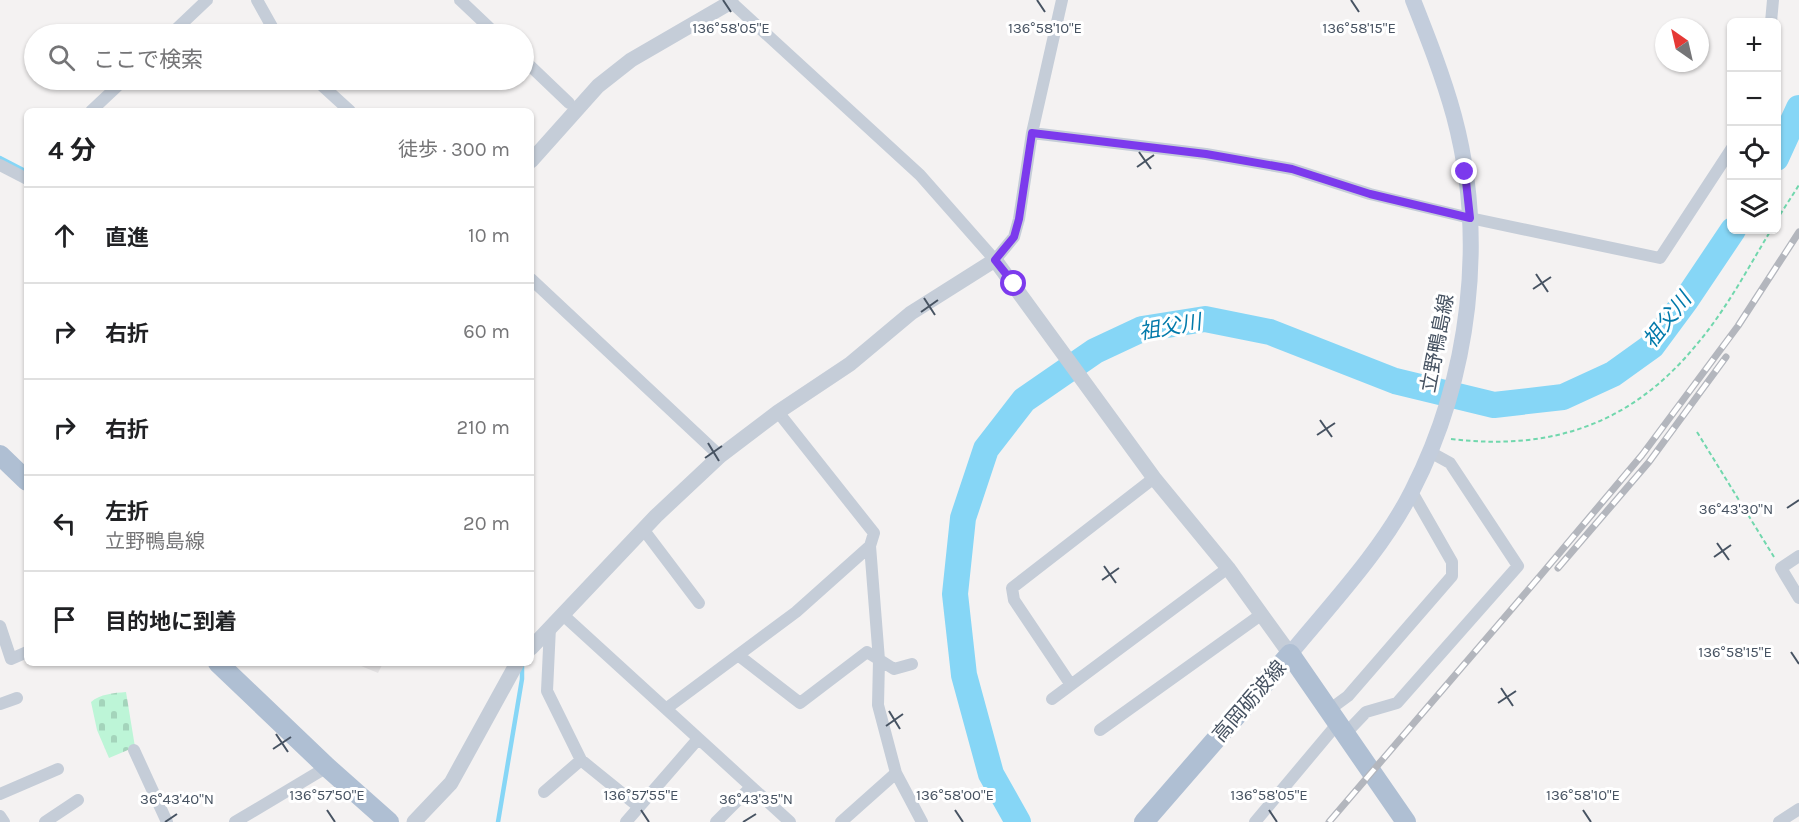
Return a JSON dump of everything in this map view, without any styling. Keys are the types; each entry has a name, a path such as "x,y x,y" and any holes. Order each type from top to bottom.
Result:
{"main road":[{"name":"立野鴨島線","path":"1290,654 1362,567 1412,492 1435,441 1457,369 1467,315 1471,259 1470,218 1465,172 1454,117 1413,0"},
{"path":"0,455 24,478"},
{"name":"高岡砺波線","path":"1144,822 1290,654 1406,822"},
{"path":"221,666 327,767 389,822"}],"street":[{"path":"182,24 207,0"},
{"path":"257,0 270,24"},
{"path":"460,0 485,24"},
{"path":"534,645 643,529 720,456 778,412 850,364 911,313 995,260 1014,237 1019,219 1032,133 1062,0"},
{"path":"1772,18 1773,0"},
{"path":"534,158 598,86 631,60 730,1 920,175 995,260 1154,478 1228,568 1290,654"},
{"path":"534,70 569,103"},
{"path":"94,108 113,90"},
{"path":"327,90 347,108"},
{"path":"1032,133 1194,153 1292,169 1370,194 1470,218 1660,258 1727,154"},
{"path":"0,165 24,176"},
{"path":"534,282 720,456"},
{"path":"778,412 874,534 870,546 879,660 878,705 896,773 922,822"},
{"path":"1337,722 1397,703 1518,567 1435,441"},
{"path":"1071,684 1014,600 1012,588 1154,478"},
{"path":"1255,822 1337,722 1348,696 1452,576 1452,562 1412,492"},
{"path":"643,529 699,603"},
{"path":"667,708 796,612 870,546"},
{"path":"1799,556 1781,568 1799,598"},
{"path":"1052,699 1228,568"},
{"path":"562,614 790,822"},
{"path":"1100,730 1262,614"},
{"path":"0,626 11,659 24,653"},
{"path":"550,627 547,691 581,760 639,807"},
{"path":"738,655 800,703 867,652 894,669 912,664"},
{"path":"414,822 451,783 515,666"},
{"path":"0,704 17,698"},
{"path":"626,822 698,739"},
{"path":"134,750 167,822"},
{"path":"544,792 581,760"},
{"path":"235,822 327,767"},
{"path":"0,794 58,769"},
{"path":"841,822 896,773"},
{"path":"716,822 751,786"},
{"path":"45,822 78,800"},
{"path":"1779,822 1799,809"},
{"path":"0,816 4,822"}],"path":[{"path":"1781,213 1799,185"},
{"path":"1435,441 1524,441 1555,437 1598,423 1638,400 1673,370 1698,344 1768,234"},
{"path":"1697,432 1781,568"}],"shaded area":[{"path":"361,666 382,666 378,673"}],"green space":[{"path":"126,692 135,747 109,758 97,730 91,702 112,693"}],"waterway":[{"name":"祖父川","path":"1781,147 1799,108"},
{"path":"0,158 24,170"},
{"name":"祖父川","path":"1018,822 991,774 964,675 955,594 963,518 986,449 1024,400 1095,351 1142,329 1205,319 1270,332 1395,381 1494,405 1563,397 1613,374 1652,346 1730,234"},
{"path":"498,822 522,679 522,666"}],"railway":[{"path":"1329,822 1642,455 1738,326 1799,232"},
{"path":"1558,568 1649,462 1726,357"}],"route":[{"path":"1014,284 995,260 1014,237 1019,219 1032,133 1206,154 1292,169 1370,194 1470,218 1465,172"}]}
